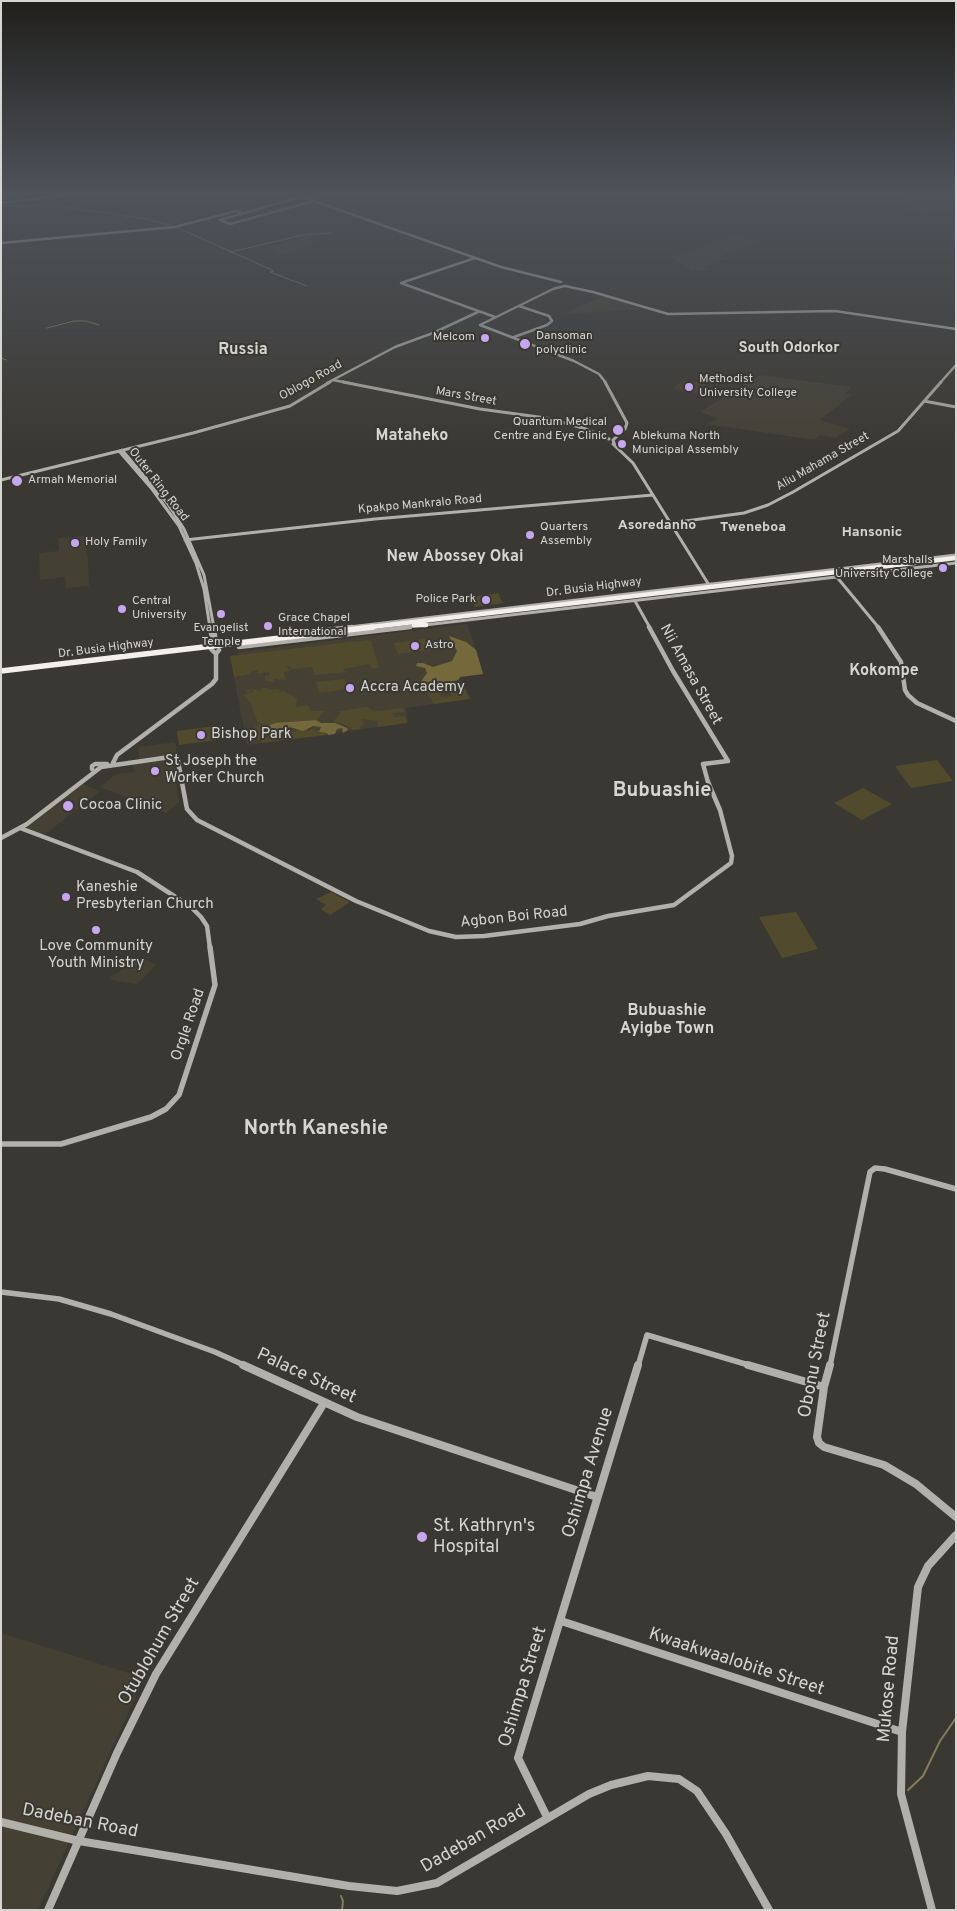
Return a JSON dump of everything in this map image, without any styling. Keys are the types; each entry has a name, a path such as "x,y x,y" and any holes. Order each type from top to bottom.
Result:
{"highway":[{"name":"Dr. Busia Highway","path":"1,673 175,654 278,637 407,625 710,586 956,559"},
{"name":"Dr. Busia Highway","path":"340,632 669,590 710,586 725,589 870,568 917,564"},
{"path":"791,575 820,573"},
{"path":"407,625 426,625"},
{"name":"Dr. Busia Highway","path":"1,673 319,634"},
{"path":"213,647 223,647 250,641"}],"street":[{"path":"403,284 495,317"},
{"path":"553,289 557,284"},
{"path":"558,284 576,287"},
{"path":"569,284 553,289 480,324 583,364 602,377 627,423 626,427 610,440"},
{"path":"570,284 668,314 835,311 956,329"},
{"path":"513,337 547,325 552,321 548,316 519,306"},
{"name":"Oblogo Road","path":"1,480 193,433 284,408 395,347 433,333 478,312"},
{"name":"Aliu Mahama Street","path":"670,524 729,516 768,505 898,431 956,365"},
{"name":"Mars Street","path":"333,380 482,409 541,417 596,433 610,440 631,460 710,586"},
{"path":"924,401 956,407"},
{"name":"Outer Ring Road","path":"113,763 125,749 212,684 216,679 204,590 182,524 168,504 121,451"},
{"name":"Kpakpo Mankralo Road","path":"187,540 392,517 652,495"},
{"name":"Dr. Busia Highway","path":"710,586 791,575 956,559"},
{"name":"Dr. Busia Highway","path":"833,574 956,559"},
{"path":"833,574 882,632 899,657 908,696 917,703 956,721"},
{"name":"Dr. Busia Highway","path":"237,645 426,625 725,589"},
{"name":"Dr. Busia Highway","path":"237,645 244,640 613,597"},
{"name":"Nii Amasa Street","path":"635,600 681,685 728,761 703,764 720,810 732,856 731,862 674,905"},
{"name":"Agbon Boi Road","path":"123,763 177,756 187,810 201,822 399,921 434,933 456,937 484,936 572,925 608,916 674,905"},
{"path":"1,838 20,828 100,767 113,763 123,763"},
{"path":"89,777 92,768 123,763"},
{"name":"Orgle Road","path":"1,1144 62,1144 152,1117 166,1109 179,1095 216,985 207,926 191,907 137,872 20,828"},
{"name":"Obonu Street","path":"953,1188 884,1169 875,1168 869,1176 834,1352 824,1388 817,1437 819,1443 838,1452 890,1468 916,1484 956,1517"},
{"path":"953,1188 956,1183"},
{"name":"Palace Street","path":"1,1292 59,1300 111,1314 215,1352 357,1417 597,1497"},
{"name":"Oshimpa Avenue","path":"561,1621 647,1334 824,1388"},
{"name":"Otublohum Street","path":"48,1910 117,1753 156,1674 324,1403"},
{"name":"Mukose Road","path":"932,1910 900,1785 902,1732 918,1587 928,1566 956,1535"},
{"name":"Kwaakwaalobite Street","path":"561,1621 902,1732"},
{"name":"Oshimpa Street","path":"547,1817 518,1758 561,1621"},
{"name":"Dadeban Road","path":"1,1822 79,1841 350,1886 397,1892 437,1883 588,1794 620,1782 648,1776 684,1782 697,1791 708,1805 769,1910"}],"shaded area":[{"path":"605,296 643,309 565,314 569,311"},
{"path":"760,375 852,387 845,393 851,395 820,420 850,429 836,438 819,435 815,440 707,424 718,418 700,412"},
{"name":"Methodist University College","path":"684,380 706,386 695,394 672,389"},
{"path":"84,536 88,560 89,586 66,588 65,577 40,580 39,553 59,551 58,538"},
{"name":"Police Park","path":"498,593 503,603 475,607 470,597"},
{"name":"Accra Academy","path":"467,624 484,674 460,677 469,699 406,708 408,723 247,745 230,656 238,655 238,652"},
{"path":"449,636 466,642 476,650 483,674 460,677 458,680 444,683 437,681 426,686 419,684 427,673 425,668 416,666 417,663 433,667 452,661 457,651"},
{"name":"Astro","path":"431,638 436,649 398,654 394,643"},
{"path":"371,641 379,668 372,669 370,664 343,669 348,672 314,675 312,667 291,669 290,666 287,667 290,671 284,672 286,680 274,679 271,682 265,681 265,676 270,675 269,672 256,674 257,670 251,671 251,674 234,677 230,656"},
{"path":"345,679 347,689 319,693 316,682"},
{"path":"437,681 440,682 443,689 437,689 438,693 444,692 440,694 441,697 451,696 450,690 445,690 444,688 463,684 470,699 434,704 422,685 429,687 433,684 435,687 434,684"},
{"path":"261,688 268,688 268,690 279,689 280,693 282,691 297,699 296,707 308,705 311,711 325,711 316,720 285,722 257,740 255,726 263,724 258,723 250,702 242,695 254,692 251,690 251,692 246,693 247,690 256,689 260,691"},
{"path":"367,707 376,713 375,711 403,708 404,712 391,713 395,715 394,717 405,716 407,723 377,727 378,721 362,719 364,725 360,727 361,729 351,730 351,728 341,723 333,722 340,713 338,711"},
{"path":"316,720 321,723 335,723 348,730 343,733 342,728 337,729 335,734 328,735 327,733 319,732 321,727 313,726 303,731 290,727 275,733 261,734 266,731 265,727 275,723"},
{"name":"Bishop Park","path":"222,725 224,739 179,745 177,731"},
{"path":"285,727 287,732 297,731 296,729 303,731 307,728 308,731 315,728 314,730 327,733 327,735 260,743 268,736"},
{"path":"175,742 177,754 139,759 138,747"},
{"path":"168,759 174,761 179,802 166,813 100,787 116,774 134,772 133,763"},
{"path":"937,760 953,781 911,788 895,766"},
{"name":"Cocoa Clinic","path":"82,784 100,791 43,836 25,829"},
{"path":"863,788 892,804 862,820 834,803"},
{"path":"331,892 350,902 330,915 321,909 326,905 316,899"},
{"path":"796,912 818,949 782,958 759,917"},
{"path":"142,958 156,965 137,984 109,978"},
{"path":"1,1633 144,1678 38,1910 1,1910"}],"waterway":[{"path":"302,284 307,286"},
{"path":"47,328 74,321 86,321 99,325"},
{"path":"1,358 6,360"},
{"path":"908,1790 923,1776 940,1741 956,1718"},
{"path":"341,1896 343,1901 342,1910"}],"place":[{"name":"Melcom","path":"485,338"},
{"name":"Dansoman polyclinic","path":"525,344"},
{"name":"Methodist University College","path":"689,387"},
{"name":"Quantum Medical Centre and Eye Clinic","path":"618,430"},
{"name":"Ablekuma North Municipal Assembly","path":"622,444"},
{"name":"Armah Memorial","path":"17,481"},
{"name":"Quarters Assembly","path":"530,535"},
{"name":"Holy Family","path":"75,543"},
{"name":"Marshalls University College","path":"943,568"},
{"name":"Police Park","path":"486,600"},
{"name":"Central University","path":"122,609"},
{"name":"Evangelist Temple","path":"221,614"},
{"name":"Grace Chapel International","path":"268,626"},
{"name":"Astro","path":"415,646"},
{"name":"Accra Academy","path":"350,688"},
{"name":"Bishop Park","path":"201,735"},
{"name":"St Joseph the Worker Church","path":"155,771"},
{"name":"Cocoa Clinic","path":"68,806"},
{"name":"Kaneshie Presbyterian Church","path":"66,897"},
{"name":"Love Community Youth Ministry","path":"96,930"},
{"name":"St. Kathryn's Hospital","path":"422,1537"}],"district":[{"name":"South Odorkor","path":"789,349"},
{"name":"Russia","path":"243,351"},
{"name":"Mataheko","path":"412,437"},
{"name":"Asoredanho","path":"657,526"},
{"name":"Tweneboa","path":"753,528"},
{"name":"Hansonic","path":"872,533"},
{"name":"New Abossey Okai","path":"455,558"},
{"name":"Kokompe","path":"884,672"},
{"name":"Bubuashie","path":"662,792"},
{"name":"Bubuashie Ayigbe Town","path":"667,1021"},
{"name":"North Kaneshie","path":"316,1130"}]}
